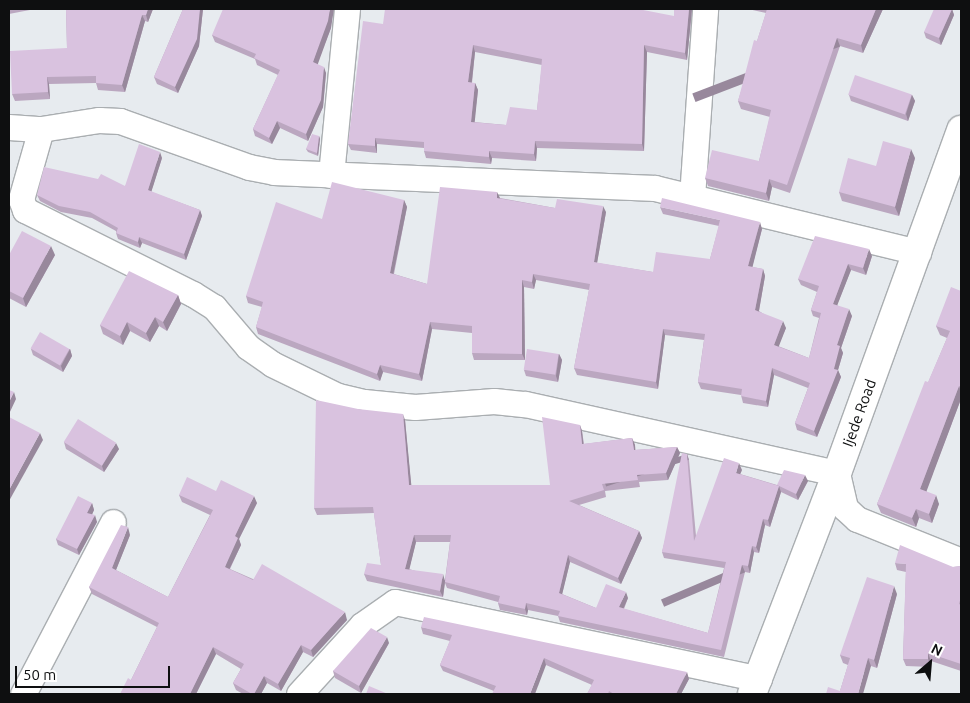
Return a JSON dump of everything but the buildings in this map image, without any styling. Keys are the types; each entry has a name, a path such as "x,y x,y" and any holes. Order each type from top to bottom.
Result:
{"main road":[{"name":"Ijede Road","path":"755,687 837,473 961,130"}],"street":[{"path":"331,175 346,9"},
{"path":"692,197 705,9"},
{"path":"9,127 41,129 99,120 120,121 249,167 331,175 568,186 624,185 655,188 918,252"},
{"path":"41,129 21,199 25,210 193,294 214,307 248,347 272,364 338,396 364,402 415,406 494,401 525,404 837,473 845,508 857,519 961,561"},
{"path":"23,694 113,522"},
{"path":"299,694 362,625 395,602 755,687"}]}
